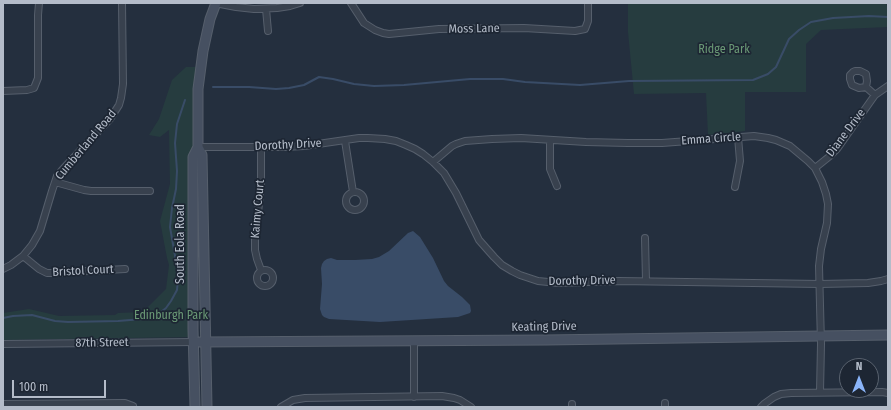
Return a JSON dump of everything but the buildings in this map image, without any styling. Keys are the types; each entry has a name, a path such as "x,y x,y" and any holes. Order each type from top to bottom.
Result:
{"street":[{"path":"3,91 27,90 34,88 38,78 39,3"},
{"name":"Cumberland Road","path":"3,269 23,256 32,245 40,231 54,182 62,170 107,122 119,105 123,84 122,3"},
{"path":"215,3 236,7 266,9 290,6 300,3"},
{"name":"South Eola Road","path":"200,342 202,155 198,148 198,89 206,35 215,3"},
{"name":"Moss Lane","path":"351,3 364,23 375,30 389,34 439,29 535,28 575,31 585,29 588,21 588,3"},
{"path":"266,9 268,31"},
{"name":"Diane Drive","path":"814,168 837,149 876,95 888,86"},
{"path":"866,87 876,95"},
{"path":"735,187 740,161 738,137"},
{"name":"Emma Circle","path":"433,162 452,146 465,141 506,138 586,142 662,143 738,137 762,137 776,140 790,146 814,168 822,182 828,204 827,223 820,260 820,392"},
{"name":"Dorothy Drive","path":"198,148 304,146 368,138 396,141 415,149 433,162 444,173 479,240 502,265 520,275 538,281 558,283 646,281 820,284 868,283 888,279"},
{"path":"550,140 550,169 557,186"},
{"path":"345,141 353,192"},
{"name":"Kaimy Court","path":"261,147 261,185 254,240 257,259 261,270"},
{"path":"54,182 91,191 150,191"},
{"path":"645,238 646,281"},
{"name":"Bristol Court","path":"23,256 39,269 47,273 125,269"},
{"name":"Keating Drive","path":"200,342 888,335"},
{"path":"414,340 414,397"},
{"path":"195,407 200,342"},
{"path":"200,342 207,407"},
{"name":"87th Street","path":"3,344 200,342"},
{"path":"761,407 774,397 791,392 888,393"},
{"path":"280,407 293,400 306,398 442,396 454,398 471,407"},
{"path":"3,404 43,405 125,403 133,406"}],"green space":[{"name":"Ridge Park","path":"628,3 886,3 888,9 888,27 821,30 806,44 806,92 745,92 745,131 708,135 706,93 634,94 628,32"},
{"name":"Edinburgh Park","path":"186,67 196,67 192,337 3,340 3,313 29,309 59,316 115,315 118,313 143,312 166,289 169,265 160,221 170,184 169,130 160,137 149,135 159,119 172,80"}],"water":[{"path":"413,231 420,237 433,258 444,281 470,305 470,313 458,317 380,322 329,319 322,315 320,309 322,284 321,268 324,261 331,258 337,260 355,260 379,257 389,251 408,233"}],"waterway":[{"path":"213,87 289,88 304,85 319,77 354,84 374,86 470,79 503,79 525,82 580,85 629,81 753,80 768,74 776,67 789,39 811,22 833,18 869,16 888,17"},
{"path":"3,318 32,315 55,321 68,322 118,321 143,319 157,315 166,308 177,290 178,280 170,227 176,189 177,171 175,143 177,124 185,100"}]}
